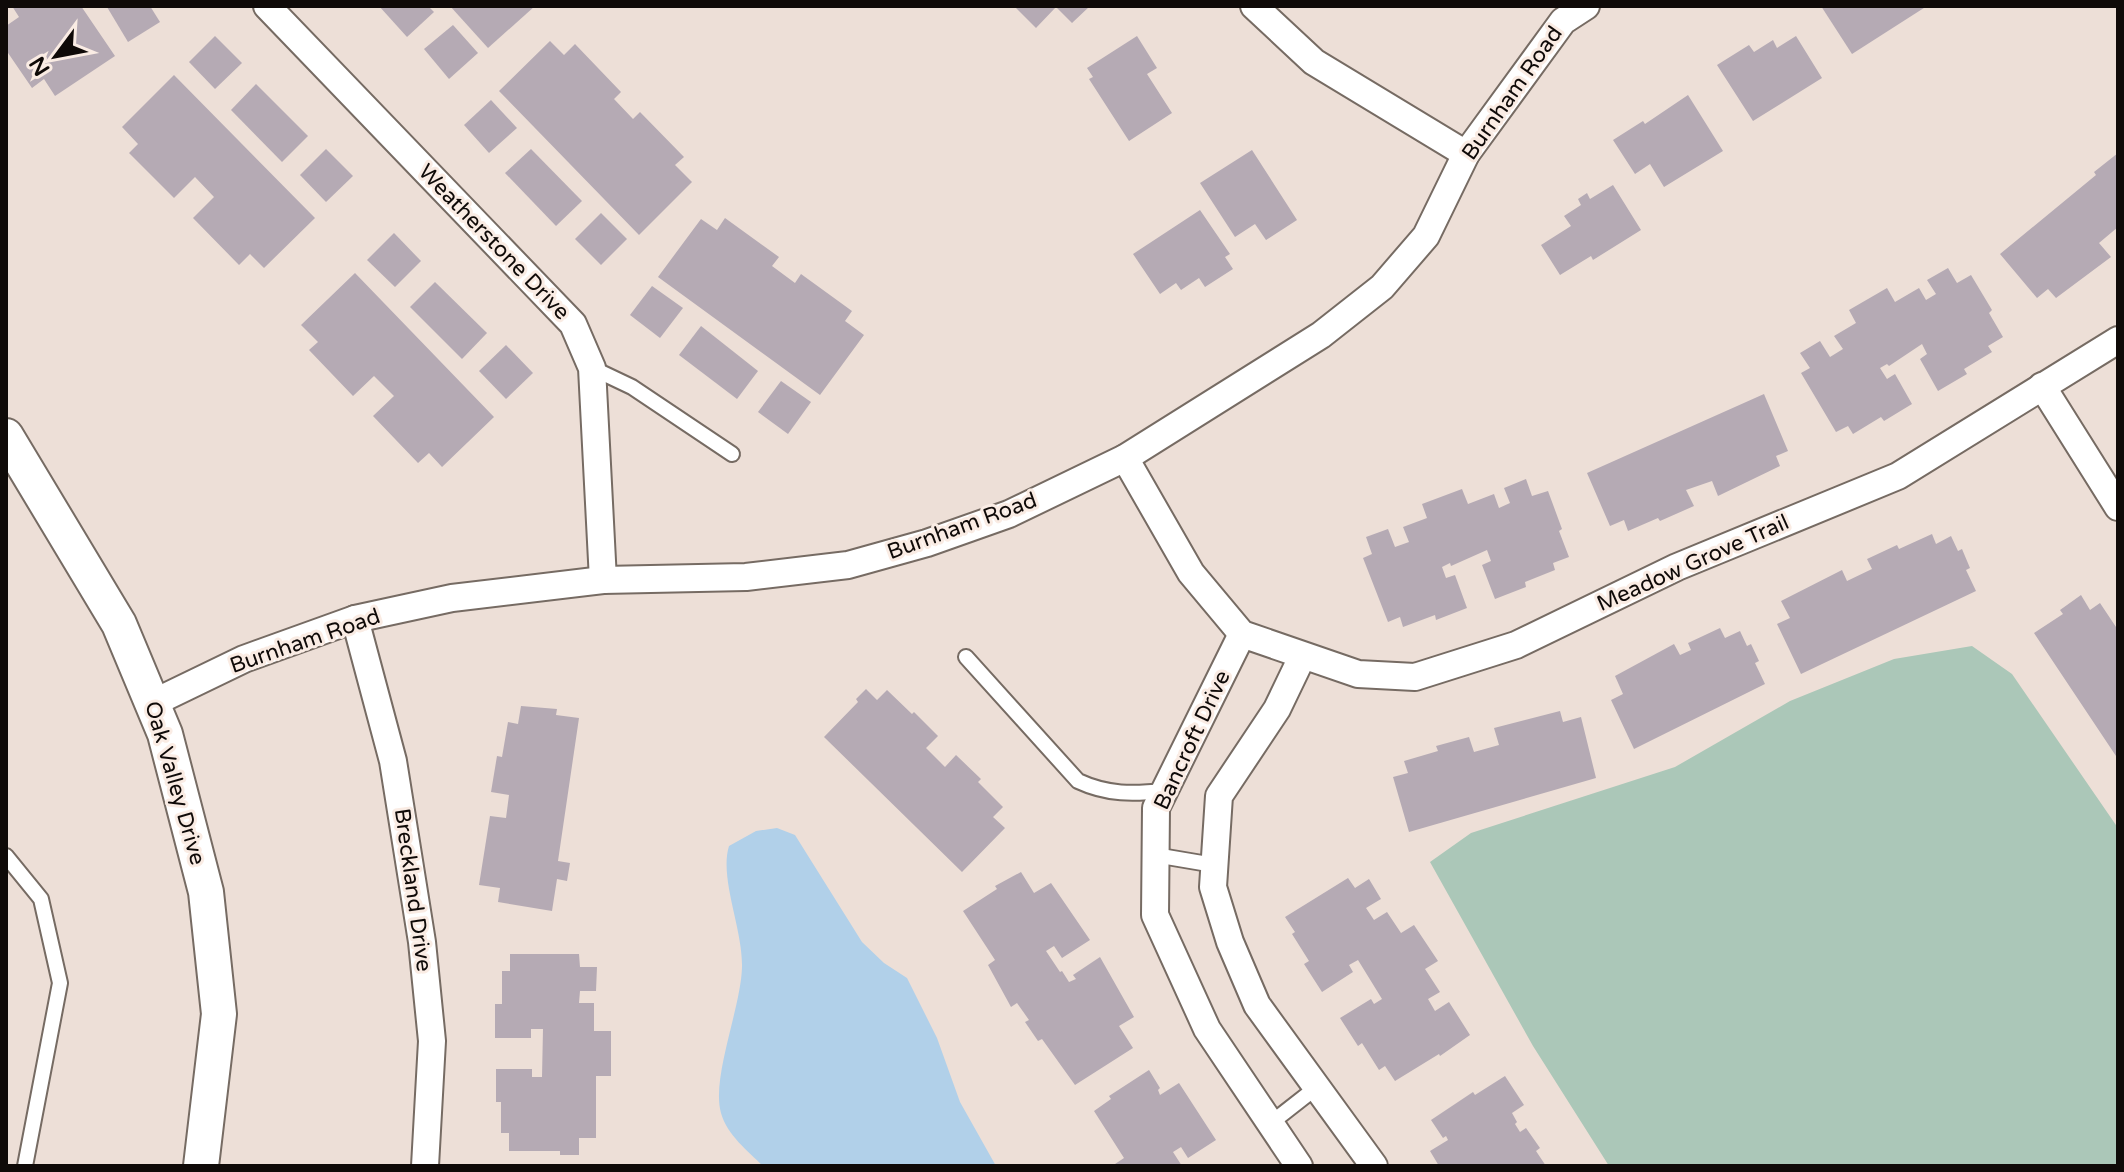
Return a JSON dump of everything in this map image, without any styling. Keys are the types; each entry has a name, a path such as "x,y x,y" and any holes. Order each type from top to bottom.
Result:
{"street":[{"name":"Weatherstone Drive","path":"267,6 573,324 592,368 603,580"},
{"path":"1254,6 1314,62 1466,154"},
{"name":"Burnham Road","path":"153,703 244,659 355,619 452,598 603,580 746,577 848,565 927,543 1009,514 1125,458 1321,335 1382,287 1426,236 1466,154 1563,21 1586,6"},
{"name":"Meadow Grove Trail","path":"1242,634 1358,674 1415,677 1516,645 1677,567 1898,476 2118,340"},
{"path":"2042,386 2118,507"},
{"name":"Oak Valley Drive","path":"6,436 119,624 165,734 206,892 219,1014 201,1166"},
{"path":"1125,458 1191,573 1242,634"},
{"name":"Breckland Drive","path":"355,619 393,761 422,942 432,1041 425,1166"},
{"name":"Bancroft Drive","path":"1242,634 1156,808 1155,915 1207,1029 1299,1166"},
{"path":"1302,657 1277,709 1219,796 1213,887 1230,942 1257,1005 1374,1166"}],"lane":[{"path":"592,368 632,387 732,454"},
{"path":"966,657 1078,781 1099,791 1127,794 1165,791"},
{"path":"1155,855 1214,865"},
{"path":"6,856 41,899 60,983 25,1166"},
{"path":"1271,1123 1317,1087"}],"green space":[{"path":"1972,646 2012,674 2118,828 2118,1166 1609,1166 1533,1046 1430,862 1471,833 1675,767 1790,701 1894,659"}],"water":[{"path":"777,828 795,835 862,942 884,963 907,978 937,1038 960,1102 996,1166 763,1166 728,1128 721,1113 720,1081 742,967 727,873 729,846 756,831"}],"building":[{"path":"12,6 81,6 115,56 55,96 44,79 32,88 6,50 6,26 19,17"},
{"path":"109,6 150,6 160,22 128,42"},
{"path":"379,6 428,6 434,12 407,37"},
{"path":"450,6 535,6 488,48"},
{"path":"1014,6 1090,6 1072,23 1056,7 1036,28"},
{"path":"1821,6 1927,6 1852,54"},
{"path":"453,25 478,53 449,79 424,49"},
{"path":"215,36 242,63 215,89 189,62"},
{"path":"1137,36 1157,68 1147,74 1172,113 1129,141 1089,79 1093,77 1087,68"},
{"path":"1796,36 1822,78 1753,121 1717,65 1749,45 1754,52 1773,40 1777,48"},
{"path":"550,41 564,55 575,44 621,92 614,99 633,119 640,112 684,157 675,165 692,182 639,235 499,91"},
{"path":"174,75 315,218 264,268 250,254 239,265 193,218 214,197 195,177 174,198 129,153 138,144 122,127"},
{"path":"256,84 308,136 282,162 231,110"},
{"path":"1688,95 1723,151 1664,187 1650,164 1635,174 1613,140 1643,121 1645,124"},
{"path":"491,100 517,128 489,153 464,125"},
{"path":"326,149 353,176 326,202 300,175"},
{"path":"531,149 582,201 556,226 505,173"},
{"path":"1252,150 1297,220 1266,240 1255,224 1235,237 1200,183"},
{"path":"2118,153 2118,227 2099,243 2111,257 2056,298 2048,289 2037,298 2000,254 2096,175 2094,172"},
{"path":"1613,185 1641,230 1593,260 1591,256 1560,275 1541,245 1571,226 1564,216 1581,205 1578,199 1587,193 1590,199"},
{"path":"1200,210 1230,254 1225,257 1233,269 1205,287 1199,278 1181,290 1176,283 1160,294 1133,254"},
{"path":"601,213 627,239 601,265 575,239"},
{"path":"725,218 779,257 772,266 795,283 801,274 852,311 845,321 864,335 820,395 658,277 701,219 717,230"},
{"path":"394,233 421,261 395,287 367,260"},
{"path":"1948,268 1957,283 1971,275 1992,310 1989,313 2003,337 1988,346 1992,352 1964,369 1967,374 1938,391 1920,359 1927,354 1922,344 1889,366 1880,368 1887,379 1895,374 1912,404 1884,421 1881,417 1853,434 1848,426 1836,432 1801,373 1810,368 1800,353 1820,341 1830,357 1843,349 1834,336 1856,323 1849,310 1887,288 1895,302 1919,288 1926,300 1936,294 1927,280"},
{"path":"355,273 494,417 442,467 429,453 418,463 373,416 394,396 374,376 353,396 309,350 318,342 301,325"},
{"path":"435,282 487,333 462,359 410,307"},
{"path":"652,286 683,308 660,338 630,315"},
{"path":"701,326 758,371 737,399 679,355"},
{"path":"506,345 533,373 506,399 479,371"},
{"path":"781,381 811,402 788,434 758,412"},
{"path":"1764,394 1788,451 1776,456 1780,466 1718,496 1712,481 1686,490 1694,506 1660,521 1658,518 1628,531 1624,520 1610,526 1587,473"},
{"path":"1526,479 1532,496 1548,491 1569,557 1553,563 1555,570 1525,582 1526,587 1495,599 1482,565 1491,561 1487,550 1451,566 1450,563 1442,567 1446,578 1455,575 1467,608 1436,620 1435,615 1403,627 1400,617 1388,622 1363,558 1372,554 1366,537 1388,529 1395,547 1409,542 1403,527 1427,518 1422,504 1462,489 1468,504 1494,494 1499,508 1510,503 1504,488"},
{"path":"1932,534 1936,544 1951,536 1958,551 1962,549 1970,568 1966,570 1976,591 1801,674 1777,624 1790,618 1781,601 1842,570 1847,581 1872,569 1867,559"},
{"path":"2081,595 2090,610 2100,603 2118,630 2118,759 2034,633 2063,614 2060,610"},
{"path":"1720,628 1725,638 1740,631 1747,646 1751,644 1759,661 1755,663 1765,684 1634,749 1611,700 1623,694 1615,676 1674,644 1680,655 1691,650 1688,643"},
{"path":"866,689 877,700 887,690 912,714 914,712 938,736 926,748 945,767 956,755 981,779 978,782 1003,807 993,817 1005,828 962,872 824,737 858,702 856,699"},
{"path":"521,706 557,709 556,715 579,718 558,861 570,863 567,881 557,879 552,911 498,902 500,888 479,885 490,816 506,818 509,795 491,792 497,756 502,757 508,722 518,724"},
{"path":"1560,711 1563,722 1581,717 1596,778 1409,832 1393,777 1408,773 1404,761 1438,751 1436,746 1469,737 1474,752 1499,745 1494,728"},
{"path":"1021,872 1034,893 1051,883 1090,940 1062,958 1054,946 1046,951 1060,972 1069,982 1076,979 1073,975 1100,957 1134,1017 1119,1026 1133,1048 1075,1085 1042,1039 1038,1041 1017,1003 1011,1007 988,965 995,960 963,911 997,889 995,886"},
{"path":"1348,878 1355,888 1369,879 1381,899 1366,908 1374,920 1387,912 1401,933 1414,925 1438,961 1425,969 1440,992 1428,999 1435,1011 1449,1002 1470,1035 1395,1081 1385,1066 1379,1070 1362,1043 1358,1046 1340,1018 1371,999 1374,1004 1382,999 1358,960 1349,965 1353,972 1322,992 1304,964 1309,961 1285,917"},
{"path":"510,954 579,954 580,967 597,967 596,991 580,991 579,1003 594,1003 594,1031 611,1031 611,1076 596,1076 596,1138 579,1138 579,1155 560,1155 560,1151 509,1151 509,1133 501,1133 501,1102 496,1102 496,1069 532,1069 532,1077 542,1077 543,1029 531,1029 531,1038 495,1038 495,1004 502,1004 502,971 510,971"},
{"path":"1149,1070 1160,1088 1160,1095 1179,1083 1216,1140 1188,1158 1181,1147 1173,1152 1182,1166 1117,1166 1115,1164 1124,1158 1094,1111 1111,1099 1109,1096"},
{"path":"1505,1076 1524,1105 1512,1113 1517,1122 1515,1124 1520,1132 1526,1128 1540,1148 1536,1151 1546,1166 1439,1166 1430,1151 1448,1140 1446,1136 1443,1138 1431,1120 1473,1092 1475,1095"}]}
